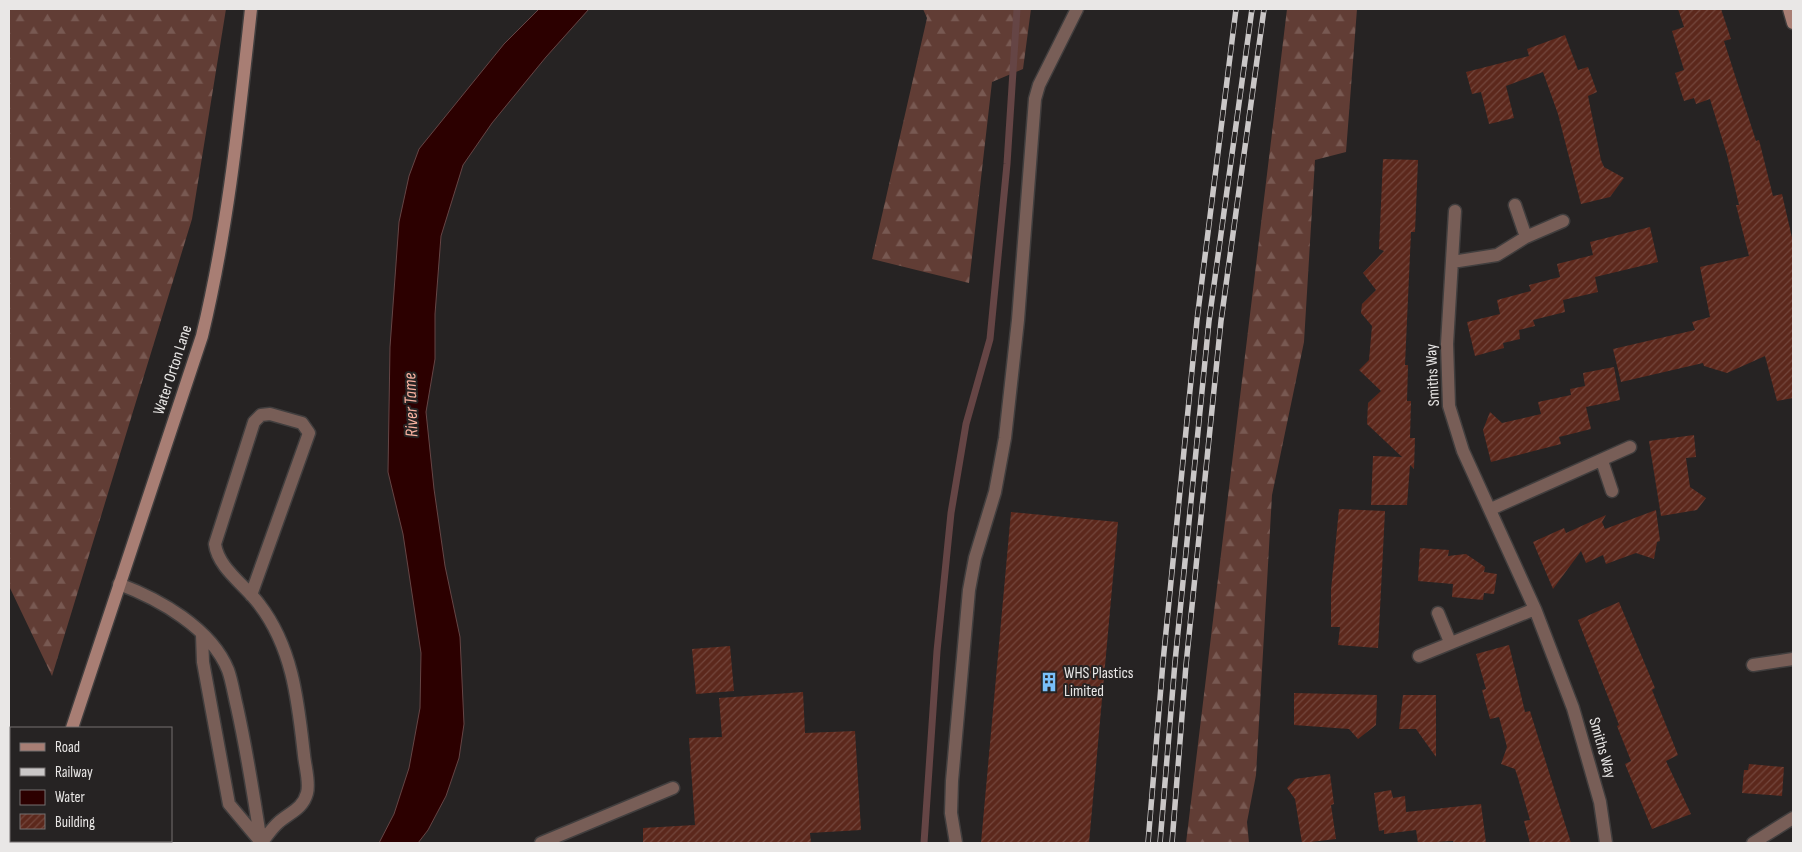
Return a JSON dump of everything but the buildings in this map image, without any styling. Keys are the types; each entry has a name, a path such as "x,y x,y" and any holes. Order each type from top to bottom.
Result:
{"street":[{"name":"Water Orton Lane","path":"72,727 202,336 215,282 241,98 251,9"},
{"path":"956,843 951,813 952,781 969,590 975,558 995,492 1005,438 1018,320 1035,99 1039,85 1077,9"},
{"path":"1789,9 1793,23"},
{"path":"1515,204 1526,237"},
{"name":"Smiths Way","path":"1455,211 1447,344 1449,406 1463,451 1535,609 1573,708 1600,802 1606,843"},
{"path":"1452,262 1497,255 1526,237 1563,221"},
{"path":"251,595 309,433 302,423 270,414 261,415 254,422 215,544 217,556 251,595 278,635 287,658 298,701 308,793 300,807 279,822 262,843"},
{"path":"1491,509 1630,447"},
{"path":"1602,461 1612,491"},
{"path":"119,584 153,598 188,621 214,648 228,669 244,736 262,843"},
{"path":"1419,656 1535,609"},
{"path":"1438,613 1450,642"},
{"path":"202,635 203,662 229,804 262,843"},
{"path":"1753,665 1793,659"},
{"path":"541,843 673,788"},
{"path":"1753,843 1793,818"}],"green space":[{"path":"9,9 226,9 192,219 52,676 9,586"},
{"path":"923,9 1031,9 1023,69 992,82 969,283 872,259 927,18"},
{"path":"1287,9 1357,9 1346,152 1315,160 1304,342 1272,495 1256,775 1247,822 1249,843 1186,843"}],"water":[{"name":"River Tame","path":"539,9 589,9 546,57 492,123 463,165 441,236 435,314 435,359 426,412 445,566 460,637 464,724 459,758 446,796 428,830 418,843 379,843 394,814 409,768 420,708 421,653 403,534 388,472 390,347 399,222 409,176 419,149 504,44"}],"waterway":[{"path":"924,843 937,651 951,513 966,424 990,339 1007,164 1017,9"}],"railway":[{"path":"1148,843 1163,662 1197,320 1236,9"},
{"path":"1160,843 1175,662 1209,321 1252,9"},
{"path":"1172,843 1186,665 1221,321 1264,9"}],"place":[{"name":"WHS Plastics Limited","path":"1049,682"}]}
